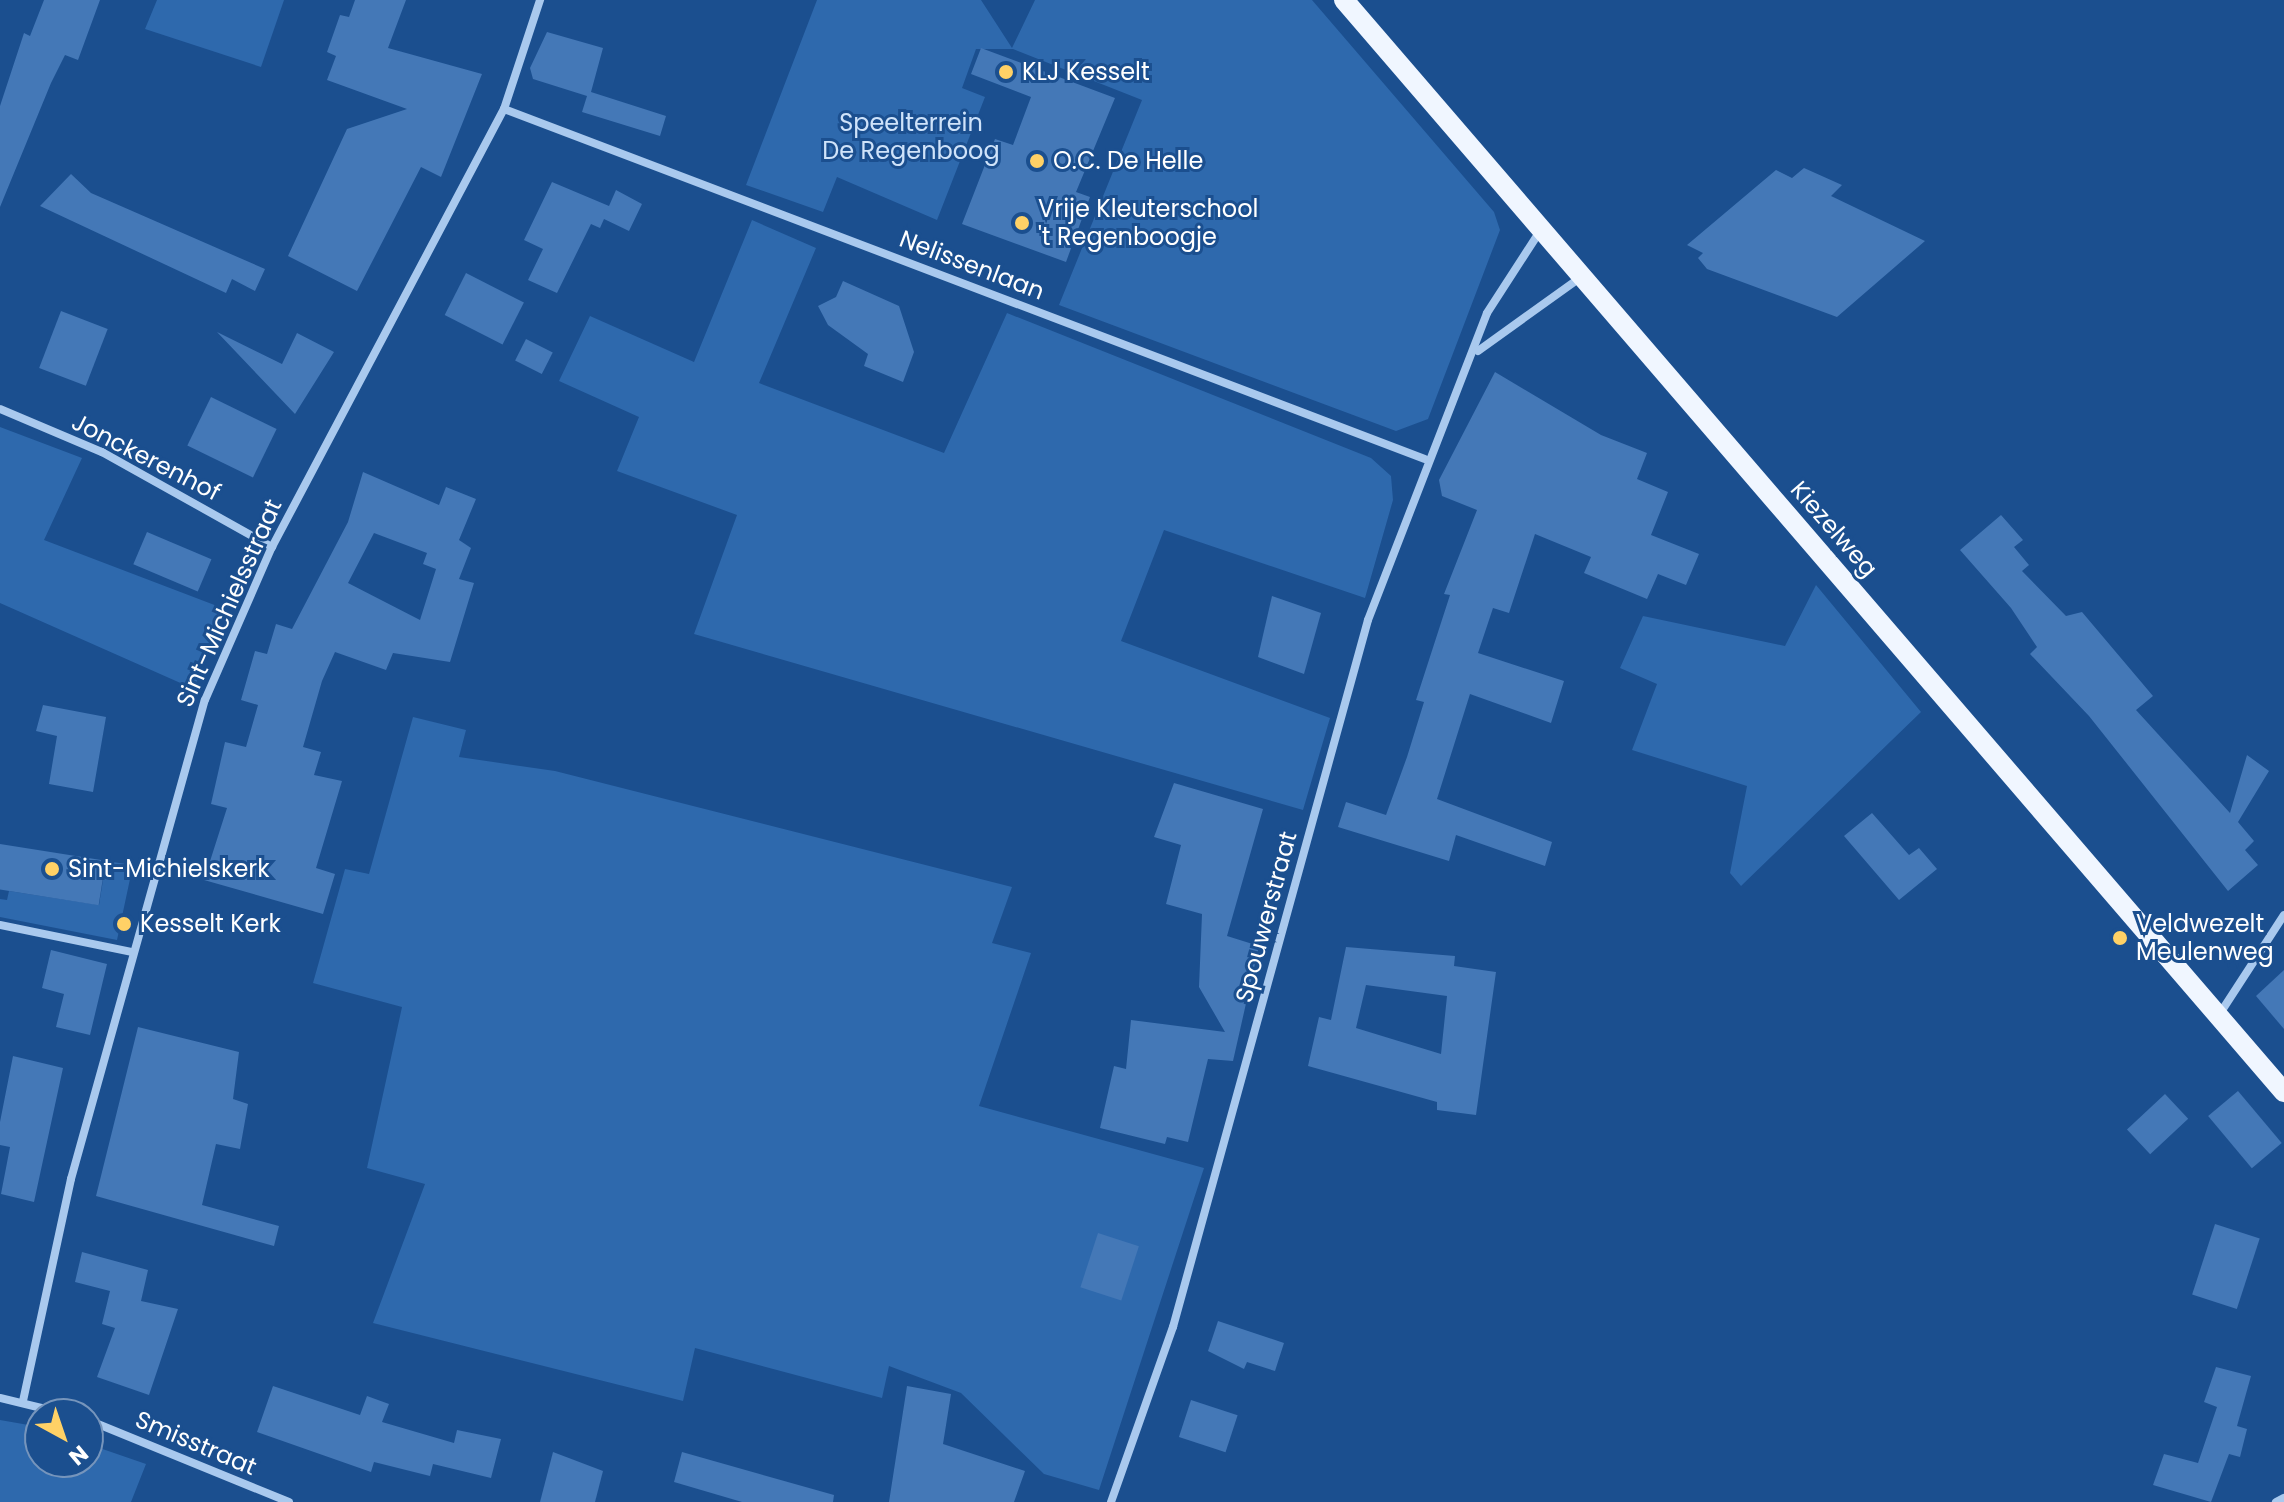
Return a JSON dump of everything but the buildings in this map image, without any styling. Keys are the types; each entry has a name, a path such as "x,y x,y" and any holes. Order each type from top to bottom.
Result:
{"main road":[{"name":"Kiezelweg","path":"1344,0 2284,1092"}],"street":[{"name":"Sint-Michielsstraat","path":"23,1401 131,952 205,700 272,547 504,109 540,0"},
{"name":"Nelissenlaan","path":"504,109 1425,459"},
{"name":"Spouwerstraat","path":"1111,1502 1173,1327 1368,620 1425,459 1478,351 1487,313 1541,230"},
{"name":"Spouwerstraat","path":"1478,351 1582,277"},
{"name":"Jonckerenhof","path":"0,409 102,452 272,547"},
{"path":"2218,1016 2284,915"},
{"path":"0,925 131,952"},
{"path":"0,1398 23,1401"},
{"name":"Smisstraat","path":"104,1427 289,1502"},
{"path":"2276,1502 2284,1498"}],"green space":[{"path":"157,0 284,0 261,67 145,29"},
{"name":"Speelterrein De Regenboog","path":"817,0 981,0 1012,48 1035,0 1312,0 1494,212 1500,230 1428,419 1396,431 1059,305 1142,100 1013,49 976,49 962,88 985,97 937,220 837,177 823,212 746,185"},
{"path":"752,220 816,248 759,383 944,453 1007,313 1371,458 1391,476 1393,500 1365,598 1164,530 1121,641 1330,718 1303,810 694,634 737,515 617,471 639,417 559,381 590,316 694,362"},
{"path":"0,427 82,458 44,540 225,609 194,689 0,603"},
{"path":"1816,585 1921,712 1741,886 1730,873 1747,786 1632,750 1657,684 1620,668 1643,616 1785,646"},
{"path":"413,717 466,730 459,757 555,771 1012,887 992,943 1031,953 979,1106 1204,1168 1099,1490 1044,1474 961,1393 889,1366 882,1398 695,1348 683,1401 373,1323 425,1184 367,1168 402,1007 313,983 345,869 369,874"},
{"path":"106,861 133,865 117,940 0,917 0,899 7,900 9,891 99,905"},
{"path":"0,1420 24,1424 24,1478 104,1478 104,1450 146,1464 131,1502 0,1502"}],"place":[{"name":"KLJ Kesselt","path":"1006,72"},
{"name":"O.C. De Helle","path":"1037,161"},
{"name":"Vrije Kleuterschool 't Regenboogje","path":"1022,223"},
{"name":"Sint-Michielskerk","path":"52,869"},
{"name":"Kesselt Kerk","path":"124,924"},
{"name":"Veldwezelt Meulenweg","path":"2120,938"}]}
